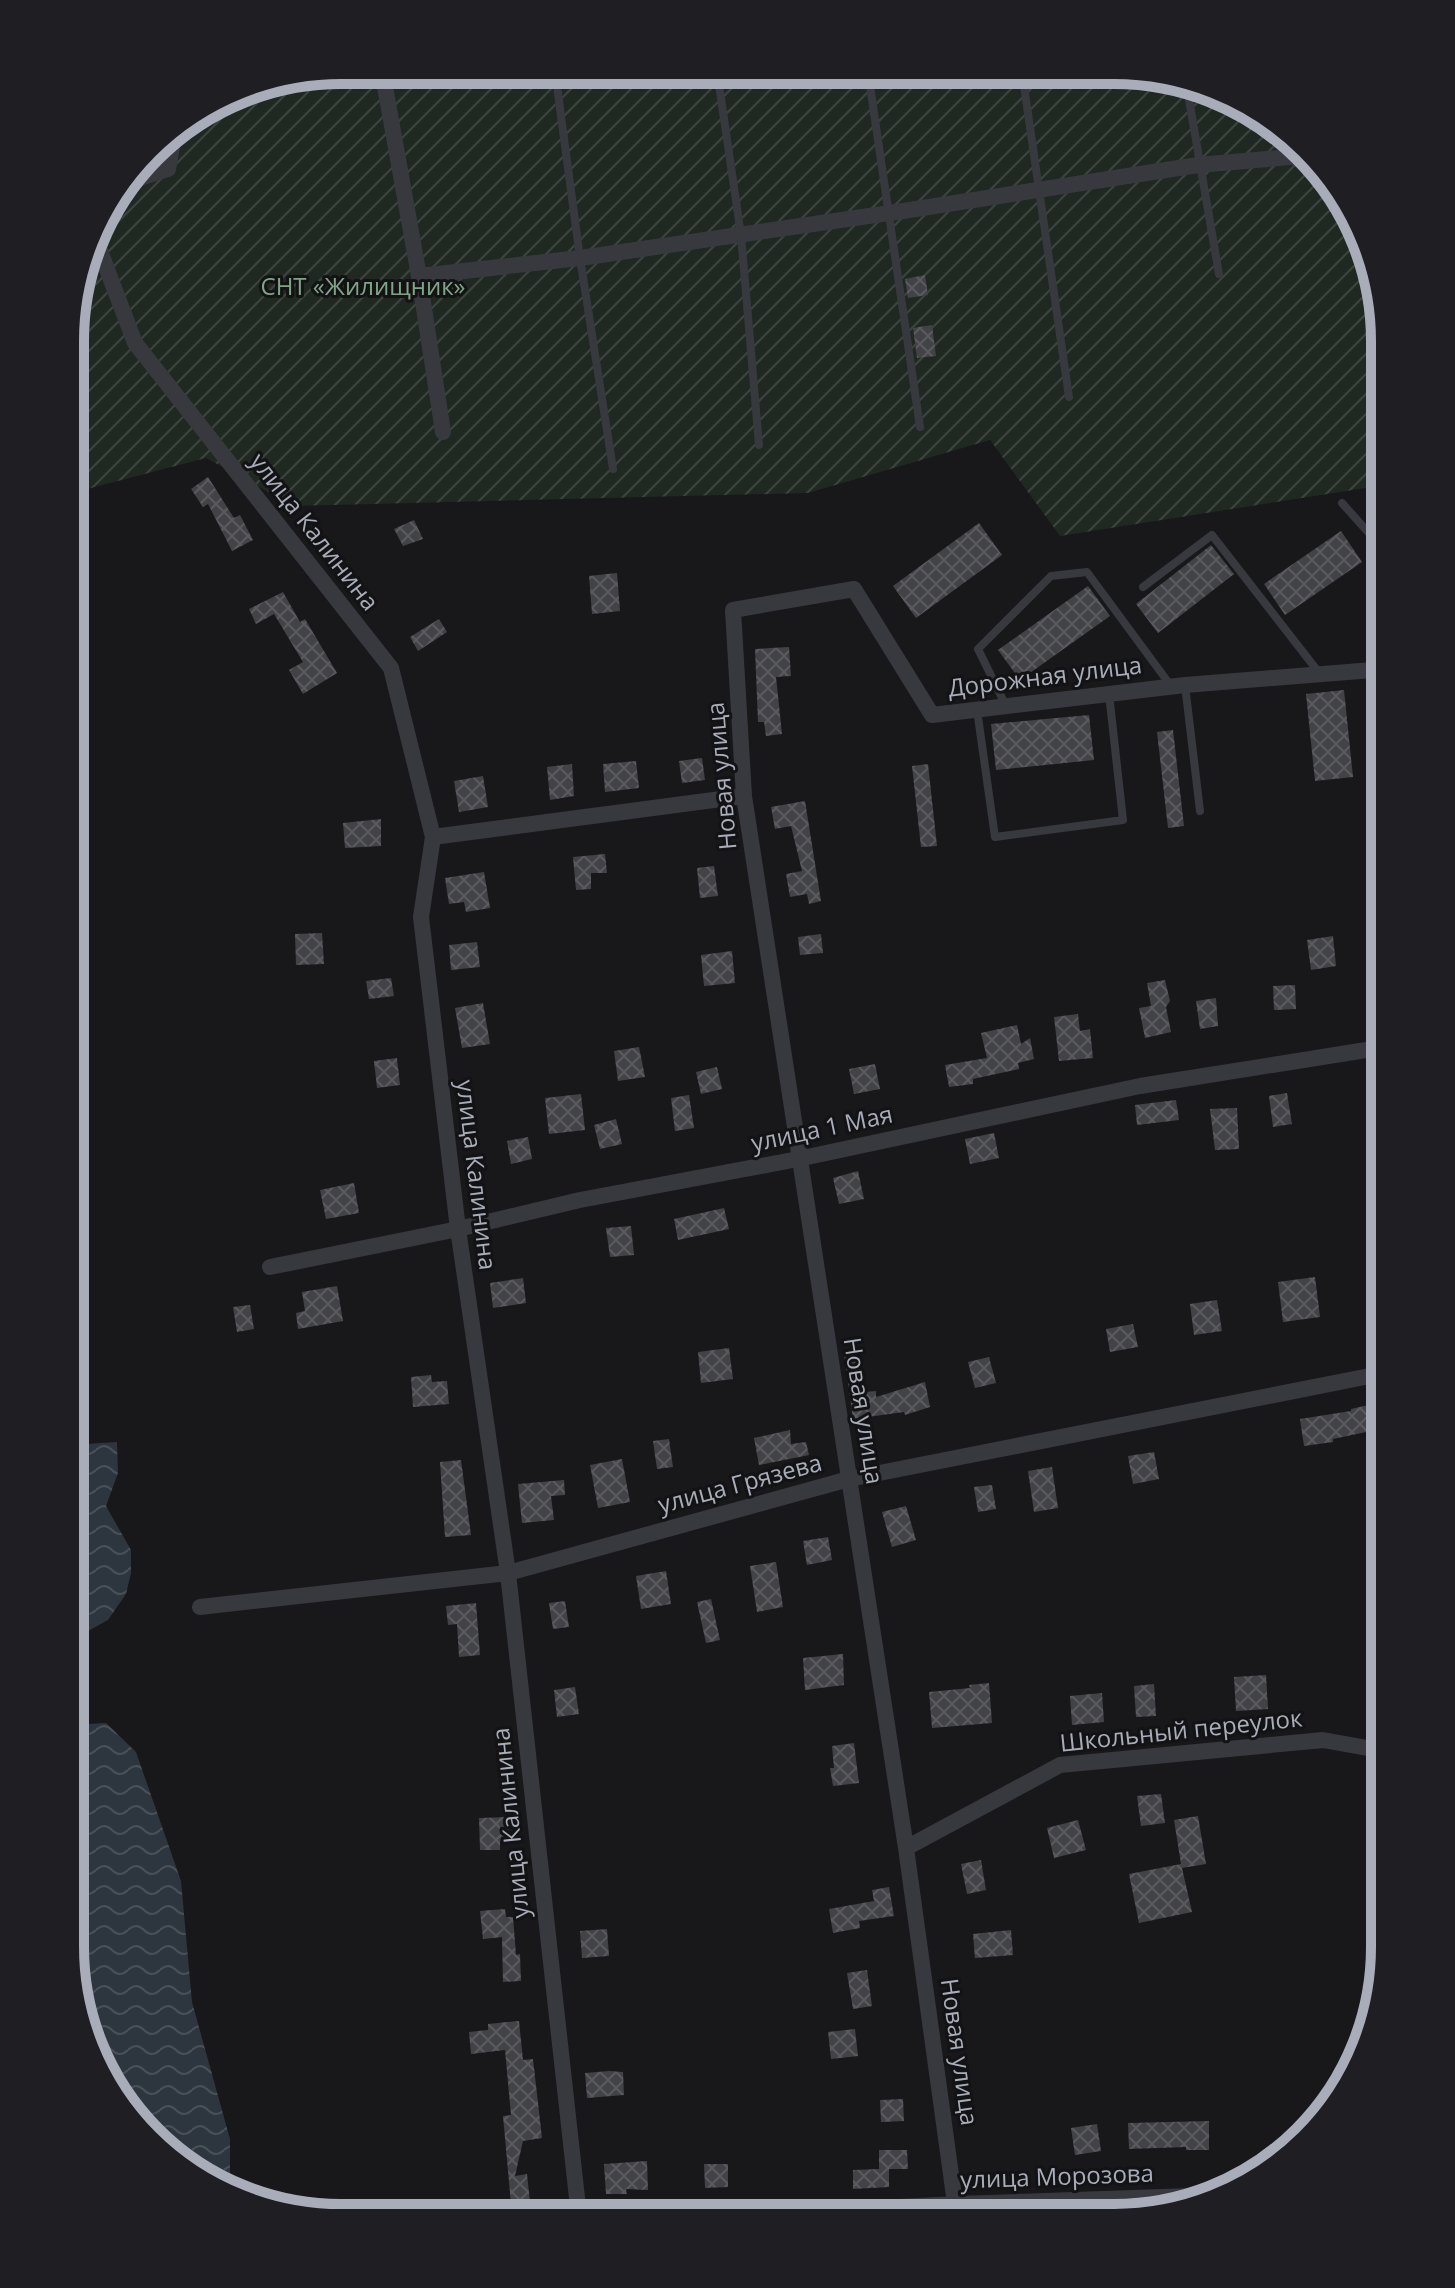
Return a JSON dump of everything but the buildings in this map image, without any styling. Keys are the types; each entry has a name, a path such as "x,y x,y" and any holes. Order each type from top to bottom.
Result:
{"street":[{"path":"385,85 443,432"},
{"path":"144,177 168,169 172,148"},
{"path":"419,276 580,258 889,214 1198,165 1293,157"},
{"name":"улица Калинина","path":"101,252 135,343 391,668 433,837 421,917 458,1229 508,1573 578,2204"},
{"name":"Дорожная улица","path":"733,610 854,589 932,715 1178,686 1371,670"},
{"name":"Новая улица","path":"733,610 744,796 906,1848 956,2204"},
{"path":"433,837 744,796"},
{"name":"улица 1 Мая","path":"270,1267 458,1229 580,1200 798,1159 1140,1086 1371,1049"},
{"name":"улица Грязева","path":"200,1607 508,1573 849,1479 1370,1376"},
{"name":"Школьный переулок","path":"906,1848 1060,1765 1323,1740 1370,1748"},
{"name":"улица Морозова","path":"1072,2204 1167,2198"}],"lane":[{"path":"870,84 920,427"},
{"path":"1024,84 1069,397"},
{"path":"557,85 613,469"},
{"path":"719,85 741,235 759,445"},
{"path":"1188,96 1219,274"},
{"path":"1342,503 1371,535"},
{"path":"1143,587 1212,535 1321,674"},
{"path":"1006,706 978,649 1051,576 1087,572 1178,686 1200,811"},
{"path":"976,710 995,837 1123,820 1109,694"}],"green space":[{"name":"СНТ «Жилищник»","path":"325,85 1147,86 1180,93 1242,118 1296,159 1337,213 1357,259 1366,291 1371,341 1371,487 1060,536 990,440 808,493 294,506 206,458 84,490 84,341 89,291 98,259 118,213 148,172 172,148 213,118 243,104 291,89"}],"water":[{"path":"117,1442 118,1473 106,1506 131,1550 131,1573 126,1594 108,1620 84,1633 84,1444"},
{"path":"106,1723 136,1752 181,1881 192,2002 230,2139 230,2178 185,2151 159,2129 118,2075 98,2029 89,1997 84,1947 84,1724"}]}
